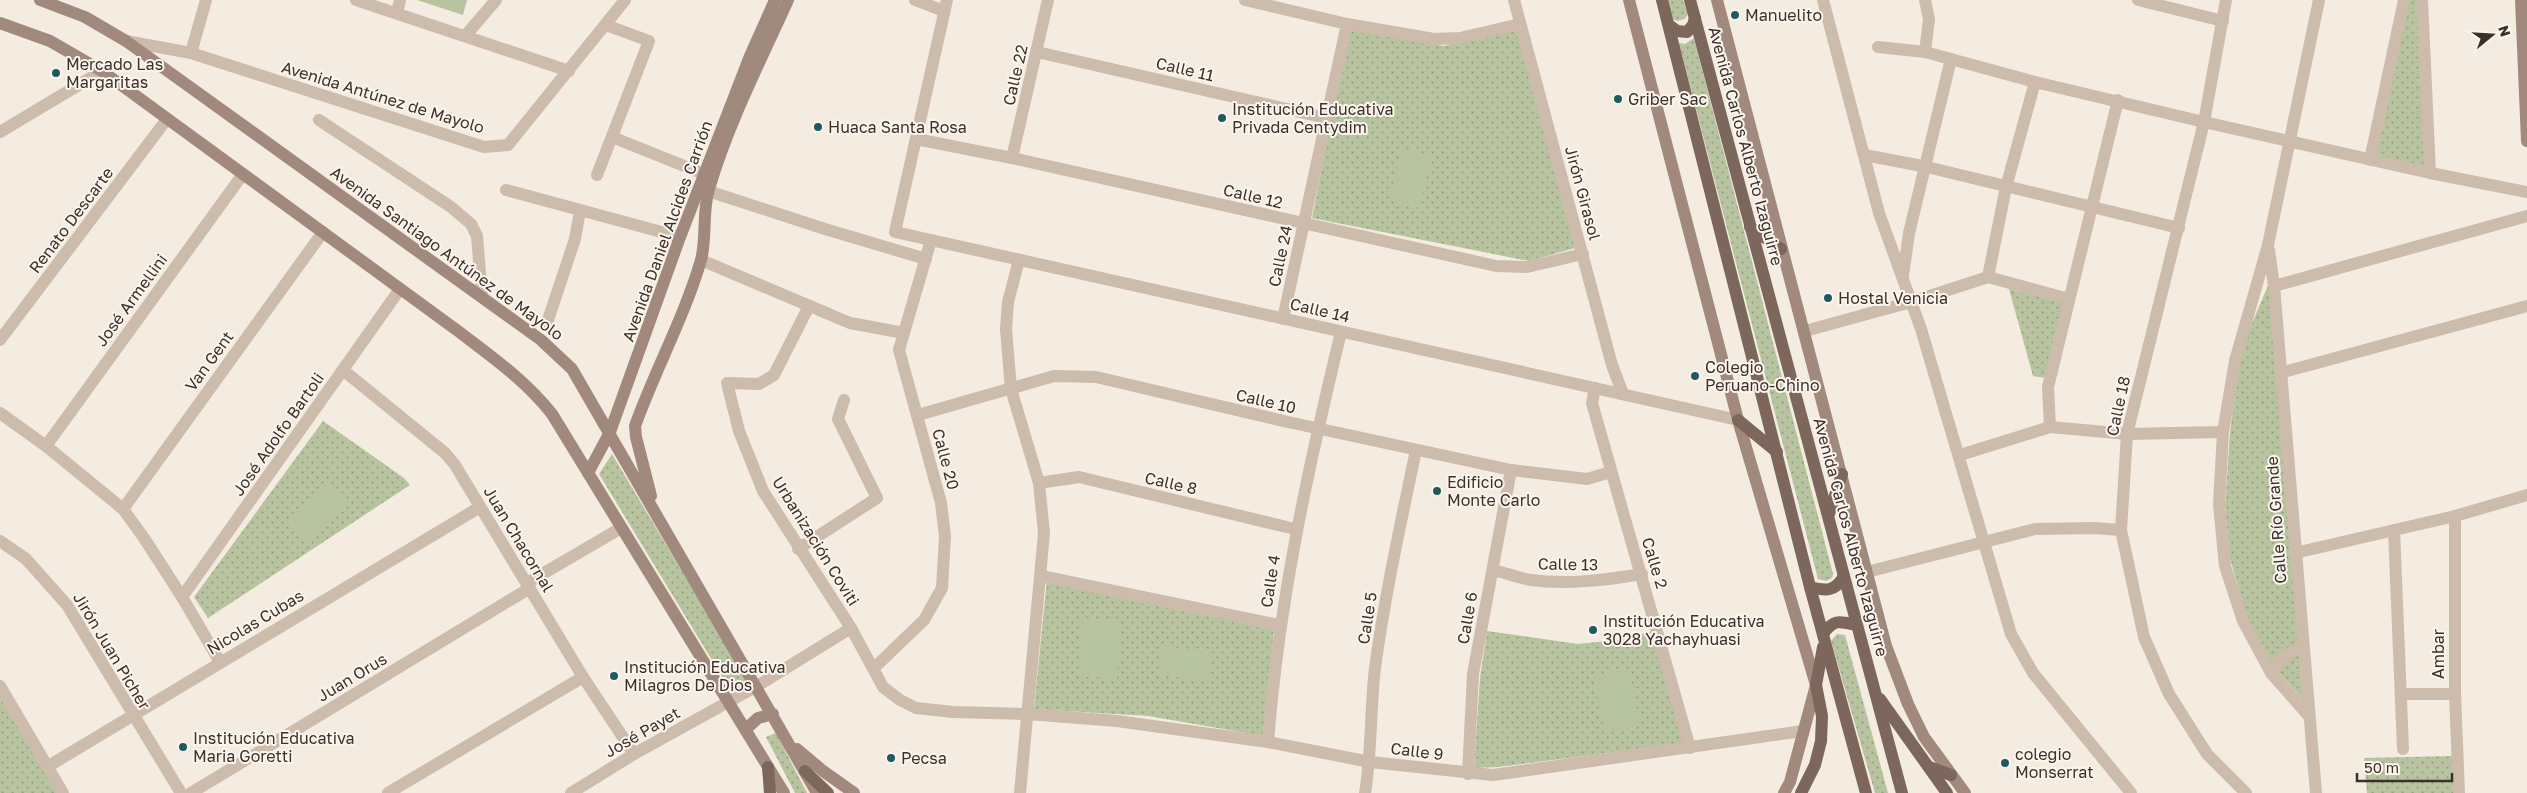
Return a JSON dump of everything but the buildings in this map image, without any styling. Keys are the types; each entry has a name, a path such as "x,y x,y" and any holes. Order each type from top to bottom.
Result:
{"main road":[{"path":"1662,0 1823,638 1866,793"},
{"name":"Avenida Carlos Alberto Izaguirre","path":"1690,0 1829,514 1856,625 1902,793"},
{"path":"1670,26 1677,31 1687,32 1693,25 1695,18"},
{"path":"1750,227 1781,249"},
{"path":"1738,420 1777,452"},
{"path":"1829,514 1842,474"},
{"path":"1810,587 1826,591 1833,589 1839,586 1844,576"},
{"path":"1801,793 1815,765 1821,741 1822,716 1816,685 1823,638 1830,624 1837,622 1856,625"},
{"path":"1816,685 1844,716"},
{"path":"1874,689 1947,793"},
{"path":"1929,766 1951,775"},
{"path":"768,767 770,793"},
{"path":"805,770 828,793"}],"street":[{"name":"Avenida Santiago Antúnez de Mayolo","path":"40,0 85,17 126,40 541,340 572,369 757,686 817,793"},
{"path":"191,53 206,0"},
{"path":"356,0 466,35 569,71"},
{"path":"397,13 400,0"},
{"path":"466,35 496,0"},
{"name":"Avenida Antúnez de Mayolo","path":"126,40 191,53 484,146 508,145 625,0"},
{"name":"Avenida Daniel Alcides Carrión","path":"588,474 610,432 618,404 634,366 704,174 750,56 776,0"},
{"name":"Avenida Daniel Alcides Carrión","path":"656,513 636,437 635,426 675,334 700,260 705,240 708,191 758,64 788,0"},
{"path":"915,0 945,5 916,139"},
{"name":"Calle 22","path":"1012,158 1048,0"},
{"path":"1245,0 1347,24 1434,39 1460,38 1520,24"},
{"name":"Jirón Girasol","path":"1514,0 1612,365 1622,394"},
{"path":"1629,0 1738,420 1816,685 1790,782 1784,793"},
{"name":"Avenida Carlos Alberto Izaguirre","path":"1717,0 1886,646 1908,704 1924,737 1965,793"},
{"path":"1823,0 1865,155 1878,213 1911,302 1960,454 2011,634 2033,673 2131,793"},
{"path":"1925,0 1929,19 1926,52"},
{"path":"2138,0 2223,21"},
{"name":"Calle 18","path":"2226,0 2204,122 2127,434 2121,530 2144,637 2169,694 2207,754 2246,793"},
{"path":"2308,715 2271,673 2243,621 2225,566 2219,505 2223,432 2235,361 2268,245 2292,140 2319,0"},
{"path":"2370,160 2404,0"},
{"path":"2422,0 2430,173"},
{"path":"2521,0 2525,31 2527,140"},
{"path":"0,23 50,41 102,71 515,374 535,392 552,414 730,701 784,793"},
{"name":"Calle 24","path":"1283,318 1347,24"},
{"path":"597,176 649,41 606,25"},
{"path":"1878,47 1926,52 2035,82 2118,100 2204,122 2292,140 2370,160 2527,192"},
{"name":"Calle 11","path":"1037,52 1326,118"},
{"path":"1902,278 1909,233 1927,167 1951,59"},
{"path":"0,132 102,71"},
{"path":"1988,277 2006,187 2035,82"},
{"path":"2050,427 2048,387 2093,209 2118,100"},
{"name":"Renato Descarte","path":"0,340 167,118"},
{"path":"319,120 451,207 471,224 477,236 482,297"},
{"path":"612,137 704,174"},
{"name":"Calle 14","path":"916,139 895,232 1738,420"},
{"name":"Calle 12","path":"916,139 1012,158 1496,266 1527,267 1583,254"},
{"path":"1865,155 1927,167 2093,209 2179,228"},
{"name":"José Armellini","path":"46,446 243,174"},
{"path":"506,190 680,237"},
{"path":"708,191 825,230 926,259"},
{"path":"546,326 575,240 580,210"},
{"path":"2274,286 2527,216"},
{"name":"Van Gent","path":"122,509 323,232"},
{"name":"Calle 20","path":"874,668 924,620 942,588 945,536 941,503 899,350 931,240"},
{"name":"Calle Río Grande","path":"2268,245 2274,286 2302,647 2316,793"},
{"path":"700,260 850,323 904,333"},
{"path":"1019,260 1008,302 1006,329 1011,389 1018,418 1039,482 1044,533 1020,793"},
{"path":"1805,332 1911,302 1988,277 2069,298"},
{"name":"José Adolfo Bartoli","path":"182,597 400,289"},
{"name":"Urbanización Coviti","path":"809,306 774,375 759,384 727,383 739,431 763,491 798,549 850,628 883,687 900,700 916,708 953,712 1028,714"},
{"path":"2280,373 2527,306"},
{"path":"1318,429 1341,332"},
{"name":"Juan Chacornal","path":"343,370 445,453 455,465 583,677 634,754"},
{"name":"Calle 10","path":"918,415 1054,376 1096,377 1318,429 1511,470 1588,479 1610,472"},
{"name":"Calle 2","path":"1595,388 1592,403 1610,472 1642,574 1690,748"},
{"path":"798,549 877,498 838,419 844,400"},
{"path":"0,414 46,446 122,509 144,538 182,597 220,662"},
{"path":"1960,454 2050,427 2127,434 2223,432"},
{"name":"Calle 4","path":"1268,742 1280,625 1295,529 1318,429"},
{"name":"Calle 5","path":"1365,793 1370,762 1375,670 1386,598 1416,450"},
{"name":"Calle 6","path":"1468,774 1473,674 1511,470"},
{"name":"Calle 8","path":"1039,482 1079,477 1295,529"},
{"path":"2295,553 2455,516 2527,495"},
{"name":"Nicolas Cubas","path":"47,767 480,508"},
{"name":"Ambar","path":"2455,516 2455,694 2459,793"},
{"name":"Juan Orus","path":"191,793 621,528"},
{"path":"1867,572 2035,530 2094,528 2121,530"},
{"path":"2394,530 2403,749"},
{"name":"Jirón Juan Picher","path":"0,541 26,559 67,605 181,793"},
{"name":"Calle 13","path":"1493,570 1531,580 1567,581 1603,581 1642,574"},
{"path":"1041,576 1280,625"},
{"name":"José Payet","path":"571,793 634,754 757,686 850,628"},
{"path":"2271,673 2279,659 2287,652 2302,647"},
{"path":"388,793 583,677"},
{"path":"0,686 63,793"},
{"path":"2401,694 2455,694"},
{"path":"746,729 758,718 773,714"},
{"name":"Calle 9","path":"1028,714 1117,720 1268,742 1370,762 1468,774 1493,775 1690,748 1801,737"},
{"path":"789,742 822,771 854,793"}],"green space":[{"path":"417,0 467,0 463,15"},
{"path":"1667,0 1683,0 1688,14 1685,19 1677,21 1672,19"},
{"path":"2407,0 2420,0 2427,168 2375,156"},
{"path":"1349,27 1444,46 1511,28 1520,34 1575,248 1529,261 1312,218"},
{"path":"1694,38 1833,574 1832,578 1826,581 1818,579 1679,43 1685,44"},
{"path":"1402,148 1432,156 1419,208 1389,200"},
{"path":"2269,283 2303,700 2272,665 2247,618 2230,559 2225,506 2230,432 2239,363 2248,333"},
{"path":"2009,289 2065,303 2045,378 2033,376"},
{"path":"323,421 404,478 410,485 208,618 194,597"},
{"path":"612,454 749,684 732,693 599,474"},
{"path":"329,484 348,505 306,544 286,523"},
{"path":"1047,579 1274,630 1264,736 1148,716 1034,709"},
{"path":"1082,618 1120,621 1117,679 1079,676"},
{"path":"1487,631 1578,644 1625,639 1652,631 1684,743 1498,767 1474,768 1480,678"},
{"path":"1837,634 1845,635 1888,793 1875,793 1831,641"},
{"path":"1162,646 1213,653 1209,682 1158,674"},
{"path":"1629,669 1640,726 1605,732 1593,675"},
{"path":"0,694 59,793 0,793"},
{"path":"776,733 807,793 795,793 766,737"},
{"path":"2453,756 2454,793 2367,793 2364,758"}],"place":[{"name":"Manuelito","path":"1735,15"},
{"name":"Mercado Las Margaritas","path":"56,73"},
{"name":"Griber Sac","path":"1618,99"},
{"name":"Institución Educativa Privada Centydim","path":"1222,118"},
{"name":"Huaca Santa Rosa","path":"818,127"},
{"name":"Hostal Venicia","path":"1828,298"},
{"name":"Colegio Peruano-Chino","path":"1695,376"},
{"name":"Edificio Monte Carlo","path":"1437,491"},
{"name":"Institución Educativa 3028 Yachayhuasi","path":"1593,630"},
{"name":"Institución Educativa Milagros De Dios","path":"614,676"},
{"name":"Institución Educativa Maria Goretti","path":"183,747"},
{"name":"Pecsa","path":"891,758"},
{"name":"colegio Monserrat","path":"2005,763"}]}
